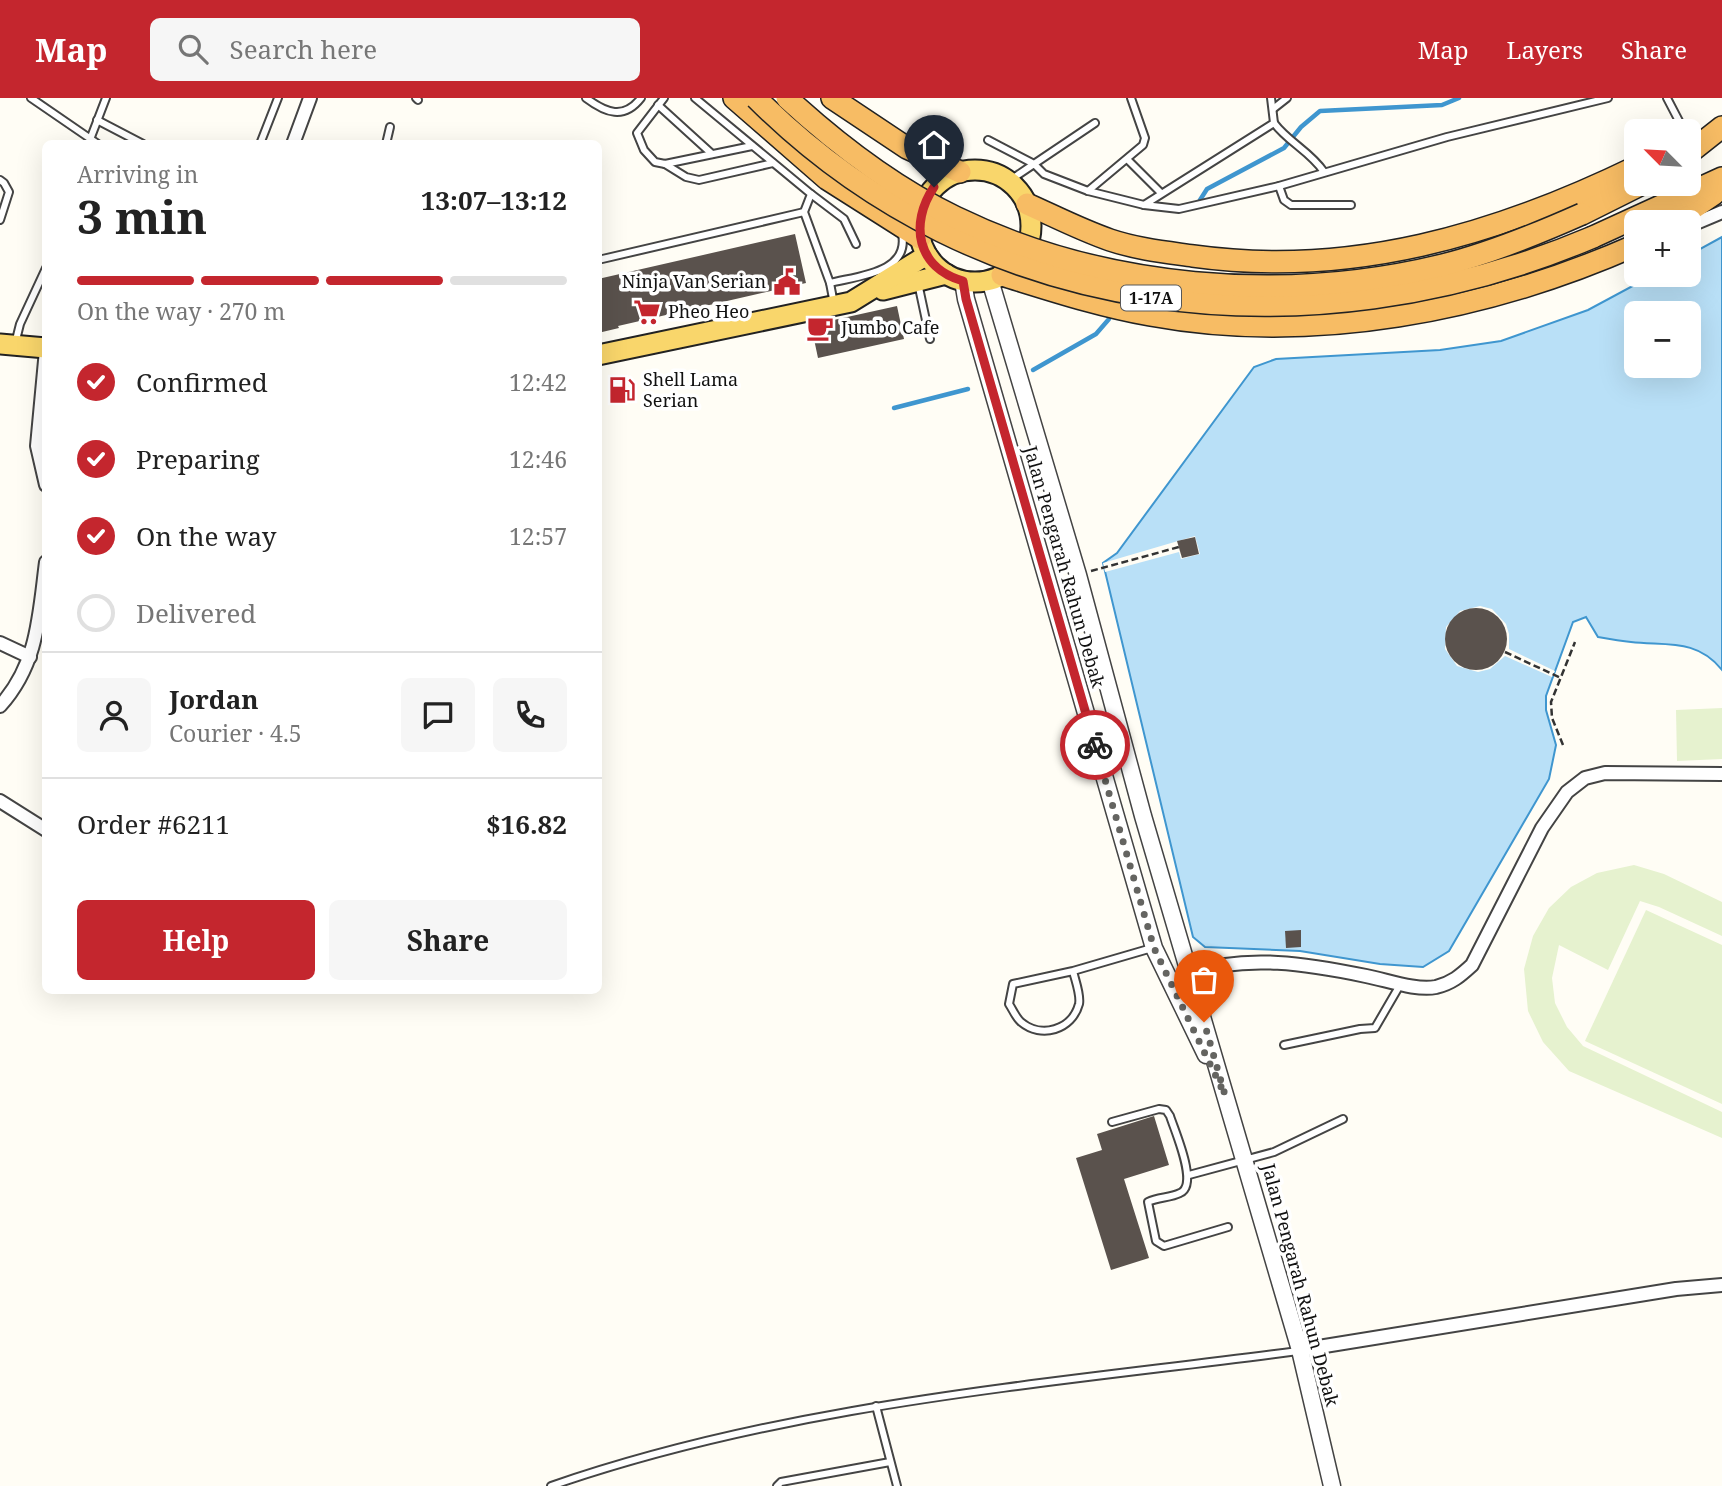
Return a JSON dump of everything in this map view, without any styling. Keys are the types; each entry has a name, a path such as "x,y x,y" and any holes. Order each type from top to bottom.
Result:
{"highway":[{"path":"734,98 827,179 900,226 924,246"},
{"name":"1-17A","path":"756,98 818,154 857,183 920,222 989,255 1052,277 1105,291 1224,305 1335,303 1446,286 1593,237 1722,178"},
{"name":"1-17A","path":"787,98 846,149 897,184 955,217 1025,246 1092,266 1156,278 1219,284 1332,282 1441,265 1490,251 1582,214 1624,193"},
{"path":"832,98 890,138 960,172"},
{"path":"1701,135 1722,125"},
{"path":"1701,143 1722,125"},
{"path":"1027,204 1109,240 1163,252 1239,262 1350,258 1458,239 1562,201 1624,169"},
{"path":"1691,210 1722,189"},
{"path":"1095,304 1081,288 1078,271 1084,255 1109,240"},
{"path":"996,277 1095,304 1152,316 1275,325 1341,323 1405,314 1501,294 1580,269 1624,250"}],"main road":[{"path":"602,354 834,306 870,293 918,281 996,277 1023,254 1030,238 1031,220 1027,204 1009,181 994,173 978,170 946,177 934,187 920,214 924,246 955,277"},
{"path":"870,293 924,246"},
{"path":"8,344 42,348"}],"street":[{"path":"294,140 310,98"},
{"path":"1701,221 1722,212"},
{"name":"Jalan Pengarah Rahun Debak","path":"955,277 966,299 1154,948 1225,1095"},
{"name":"Jalan Pengarah Rahun Debak","path":"996,277 1004,321 1078,575 1143,816 1300,1350 1332,1486"},
{"path":"42,392 37,446 42,468"},
{"path":"0,706 16,688 30,657 36,638 42,592"},
{"path":"0,643 30,657"},
{"path":"1190,973 1216,964 1272,962 1332,969 1433,988 1456,981 1472,965 1542,828 1567,792 1585,778 1605,772 1722,774"},
{"path":"0,801 42,827"},
{"path":"1300,1350 1676,1289 1722,1285"}],"lane":[{"path":"31,98 94,140"},
{"path":"91,137 106,98"},
{"path":"262,140 278,98"},
{"path":"586,98 611,113 624,113 641,98"},
{"path":"664,98 637,132 644,150 655,162 665,164 686,177 699,180 773,163"},
{"path":"695,98 844,219 856,244"},
{"path":"1088,191 1143,145 1145,138 1131,98"},
{"path":"1271,98 1274,123 1282,134 1317,162 1324,172"},
{"path":"1273,108 1287,98"},
{"path":"988,140 1034,164 1044,174 1088,191 1144,205 1179,209 1279,186 1447,137 1608,98"},
{"path":"1668,98 1678,119"},
{"path":"658,105 712,154"},
{"path":"97,120 135,140"},
{"path":"1009,181 1095,123"},
{"path":"1144,205 1274,123"},
{"path":"387,140 390,127"},
{"path":"665,164 752,146"},
{"path":"1128,160 1161,193"},
{"path":"0,180 9,192 0,220"},
{"path":"1279,186 1284,200 1291,205 1351,205"},
{"path":"811,194 804,212 830,283 834,306"},
{"path":"602,259 804,212"},
{"path":"830,283 880,271 901,256 904,244 900,226"},
{"path":"8,344 42,277"},
{"path":"918,281 930,339"},
{"path":"1073,971 1080,1001 1073,1018 1058,1030 1035,1031 1019,1021 1009,1004 1013,984 1073,971 1154,948"},
{"path":"1284,1045 1375,1028 1401,983"},
{"path":"1112,1122 1159,1109 1166,1110 1189,1175 1188,1186 1183,1193 1149,1202 1156,1241 1164,1246 1228,1227"},
{"path":"1189,1175 1274,1152 1343,1119"},
{"path":"551,1486 669,1448 876,1406 1300,1350"},
{"path":"876,1406 897,1486"},
{"path":"776,1486 781,1482 827,1472 890,1462"}],"path":[{"path":"1078,575 1179,547"},
{"path":"1563,745 1552,718 1551,702 1575,642"},
{"path":"1505,652 1561,678"}],"green space":[{"path":"1722,708 1722,759 1677,761 1676,710"},
{"path":"1634,865 1664,874 1722,902 1722,936 1640,901 1608,970 1559,945 1552,978 1555,1003 1567,1027 1583,1046 1722,1112 1722,1138 1569,1071 1543,1042 1528,1011 1524,969 1533,936 1549,908 1571,887 1597,873"},
{"path":"1646,910 1722,945 1722,1104 1585,1041"}],"water":[{"path":"1722,237 1722,670 1712,660 1691,648 1598,637 1586,617 1573,622 1546,696 1546,710 1556,745 1549,779 1449,951 1423,967 1380,964 1300,951 1205,947 1193,937 1103,563 1117,553 1254,367 1276,359 1440,350 1501,341 1588,310 1631,287 1701,287 1701,248"}],"pier":[{"path":"1195,536 1200,554 1181,559 1179,552 1105,572 1103,563"},
{"path":"1480,606 1492,609 1506,624 1509,649 1555,671 1552,677 1505,656 1490,669 1478,672 1457,666 1445,649 1446,627 1460,611"}],"building":[{"path":"795,234 806,283 618,326 619,328 602,332 602,278"},
{"path":"897,306 904,339 818,358 811,325"},
{"path":"1195,537 1199,554 1182,558 1177,541"},
{"path":"1476,608 1498,617 1507,639 1498,661 1476,670 1454,661 1445,639 1454,617"},
{"path":"1301,930 1301,947 1286,948 1285,931"},
{"path":"1154,1116 1169,1165 1124,1179 1149,1258 1111,1270 1076,1158 1102,1150 1097,1134"}],"waterway":[{"path":"1200,200 1207,189 1284,148 1301,127 1320,111 1442,105 1459,98"},
{"path":"1033,370 1096,334 1109,319"},
{"path":"894,408 968,389"}],"way so far":[{"path":"1095,745 1154,948 1225,1095 1204,1022"}],"place":[{"name":"Ninja Van Serian","path":"787,282"},
{"name":"Pheo Heo","path":"647,312"},
{"name":"Jumbo Cafe","path":"820,328"},
{"name":"Shell Lama Serian","path":"622,390"}],"route":[{"path":"934,187 920,214 921,243 935,266 963,281 1095,745"}]}
